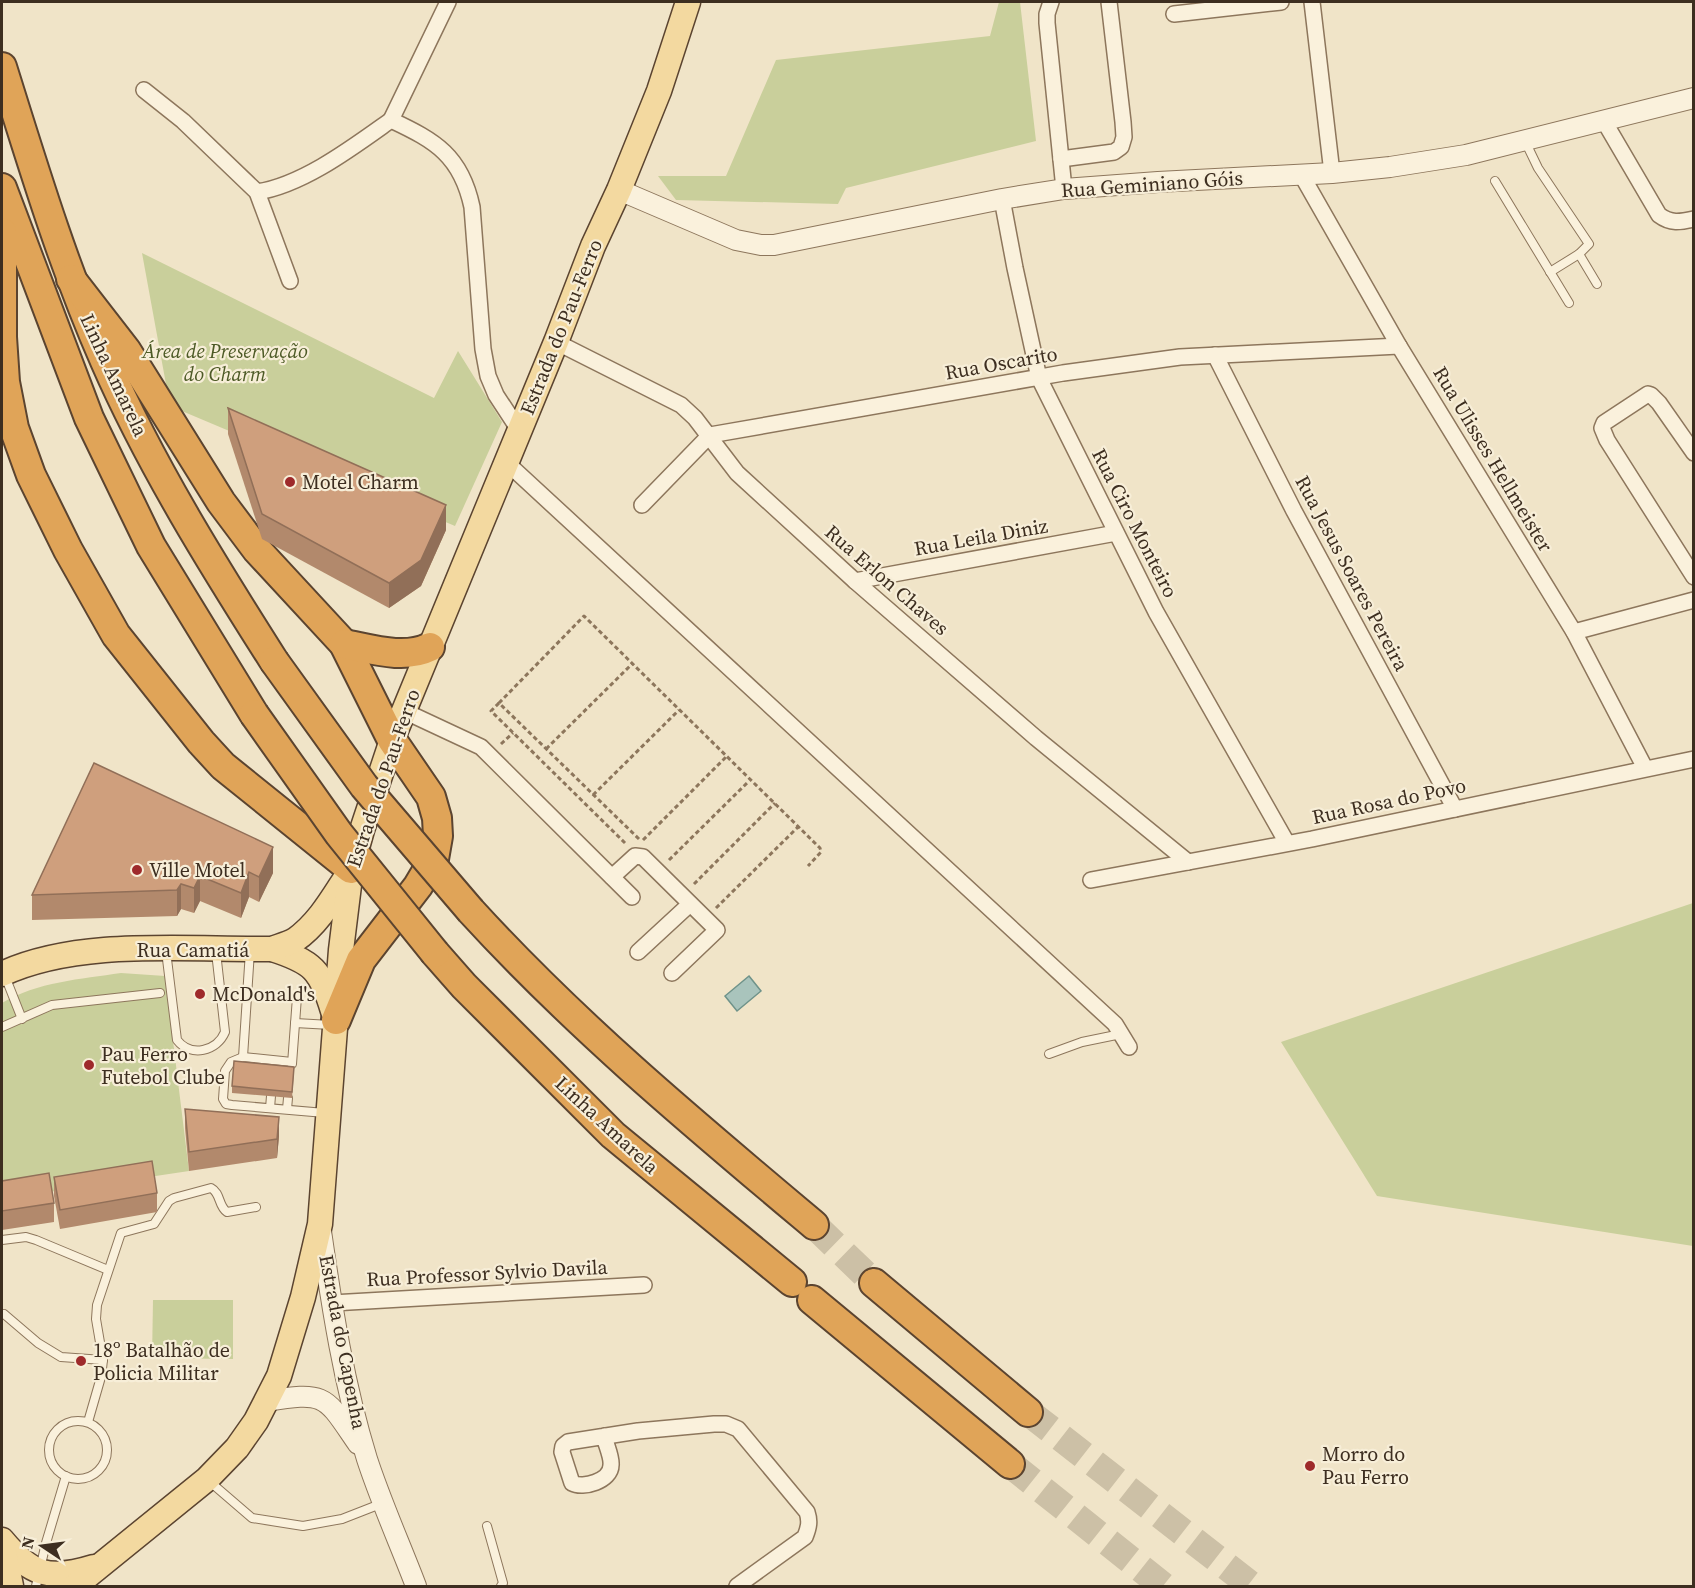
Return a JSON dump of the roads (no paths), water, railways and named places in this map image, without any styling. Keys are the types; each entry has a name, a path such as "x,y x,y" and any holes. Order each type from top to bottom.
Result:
{"highway":[{"name":"Linha Amarela","path":"2,67 71,279 106,363 143,439 215,568 274,661 364,786 471,912 545,989 661,1096 814,1225"},
{"name":"Linha Amarela","path":"2,188 89,418 152,546 254,714 339,834 464,986 613,1135 1010,1464"},
{"path":"2,232 2,337 5,382 14,428 31,475 68,550 116,635 201,742 223,766 351,869"},
{"path":"71,279 126,350 221,502 257,550 344,644 392,740 431,797 437,818 438,836 434,859 418,886 361,960 336,1023"},
{"path":"344,644 391,653 423,651 430,647"},
{"path":"874,1283 1028,1412"}],"main road":[{"name":"Estrada do Pau-Ferro","path":"75,1587 207,1479 237,1448 267,1401 279,1376 293,1335 320,1224 341,950 351,869 362,830 392,740 556,342 593,246 619,190 671,58 688,2"},
{"name":"Rua Camatiá","path":"2,972 74,952 261,949 293,941 323,913 351,869"},
{"path":"261,949 301,959 319,974 336,1023"},
{"path":"2,1540 18,1560 38,1579 102,1564"},
{"path":"2,1540 11,1587"}],"street":[{"path":"257,192 275,189 308,174 391,120 448,2"},
{"path":"1051,2 1047,23 1064,189"},
{"path":"1061,159 1114,152 1121,147 1124,137 1123,122 1109,2"},
{"path":"1174,14 1281,2"},
{"path":"1312,2 1332,173"},
{"path":"144,90 183,122 257,192 290,281"},
{"name":"Rua Geminiano Góis","path":"619,190 736,240 760,245 774,245 1002,199 1064,189 1332,173 1466,155 1694,98"},
{"path":"391,120 416,132 442,149 457,166 468,186 472,207 483,349 488,376 496,395 519,430"},
{"path":"1604,121 1659,215 1674,222 1694,219"},
{"name":"Rua Ulisses Hellmeister","path":"1301,174 1399,346 1574,632 1645,768"},
{"name":"Rua Ciro Monteiro","path":"1002,199 1039,378 1156,612 1287,843"},
{"name":"Rua Erlon Chaves","path":"556,342 681,405 710,435 723,457 737,473 855,581 1036,738 1188,862"},
{"name":"Rua Oscarito","path":"710,435 1039,378 1180,357 1399,346"},
{"name":"Rua Jesus Soares Pereira","path":"1215,355 1294,511 1455,809"},
{"path":"1694,453 1659,403 1648,394 1604,423 1602,428 1607,440 1694,577"},
{"path":"642,505 710,435"},
{"path":"506,462 1115,1024 1125,1040"},
{"name":"Rua Leila Diniz","path":"855,581 1116,533"},
{"path":"1574,632 1694,600"},
{"path":"405,711 481,747 632,897"},
{"name":"Rua Rosa do Povo","path":"1091,880 1287,843 1694,759"},
{"path":"612,877 638,855 717,930 672,973"},
{"path":"638,952 686,900"},
{"name":"Estrada do Capenha","path":"320,1224 332,1303 352,1403 368,1459 416,1587"},
{"name":"Rua Professor Sylvio Davila","path":"332,1303 644,1285"},
{"name":"Estrada do Capenha","path":"267,1401 298,1395 320,1398 339,1416 368,1459"},
{"path":"604,1436 714,1424 726,1424 738,1429 807,1512 809,1528 805,1536 737,1587"}],"lane":[{"path":"1524,140 1538,168 1588,241 1587,247 1579,254 1550,272"},
{"path":"1495,181 1569,303"},
{"path":"1579,254 1597,284"},
{"path":"243,1058 261,949"},
{"path":"165,950 177,1040 181,1046 195,1050 215,1047 222,1040 225,1032 216,950"},
{"path":"2,972 22,1019"},
{"path":"2,1027 52,1005 160,993"},
{"path":"291,1072 297,997"},
{"path":"296,1023 336,1023"},
{"path":"1048,1054 1082,1042 1125,1040"},
{"path":"292,1062 243,1058 227,1065 223,1099 226,1104 249,1103 270,1108 329,1113"},
{"path":"253,1069 254,1058"},
{"path":"274,1071 275,1060"},
{"path":"270,1108 271,1096"},
{"path":"287,1110 288,1098"},
{"path":"88,1422 101,1377 103,1360 97,1312 121,1233 154,1224 169,1201 174,1198 211,1188 216,1192 226,1212 256,1208"},
{"path":"2,1240 26,1238 36,1240 108,1270"},
{"path":"4,1314 38,1343 61,1357 103,1360"},
{"path":"88,1422 98,1428 104,1438 106,1449 104,1461 98,1470 88,1477 77,1479 66,1476 57,1470 51,1460 49,1449 51,1438 57,1429 66,1423 88,1422"},
{"path":"38,1579 45,1543 66,1476"},
{"path":"207,1479 252,1518 303,1526 342,1519 384,1502"},
{"path":"487,1526 503,1583 501,1587"}],"water":[{"path":"749,976 761,991 737,1011 725,996"}],"tunnel":[{"path":"814,1225 874,1283"},
{"path":"1028,1412 1252,1586"},
{"path":"1010,1464 1163,1586"}],"place":[{"name":"Motel Charm","path":"290,482"},
{"name":"Ville Motel","path":"137,870"},
{"name":"McDonald's","path":"200,994"},
{"name":"Pau Ferro Futebol Clube","path":"89,1065"},
{"name":"18º Batalhão de Policia Militar","path":"81,1361"},
{"name":"Morro do Pau Ferro","path":"1310,1466"}],"park label":[{"name":"Área de Preservação do Charm","path":"225,362"}]}
